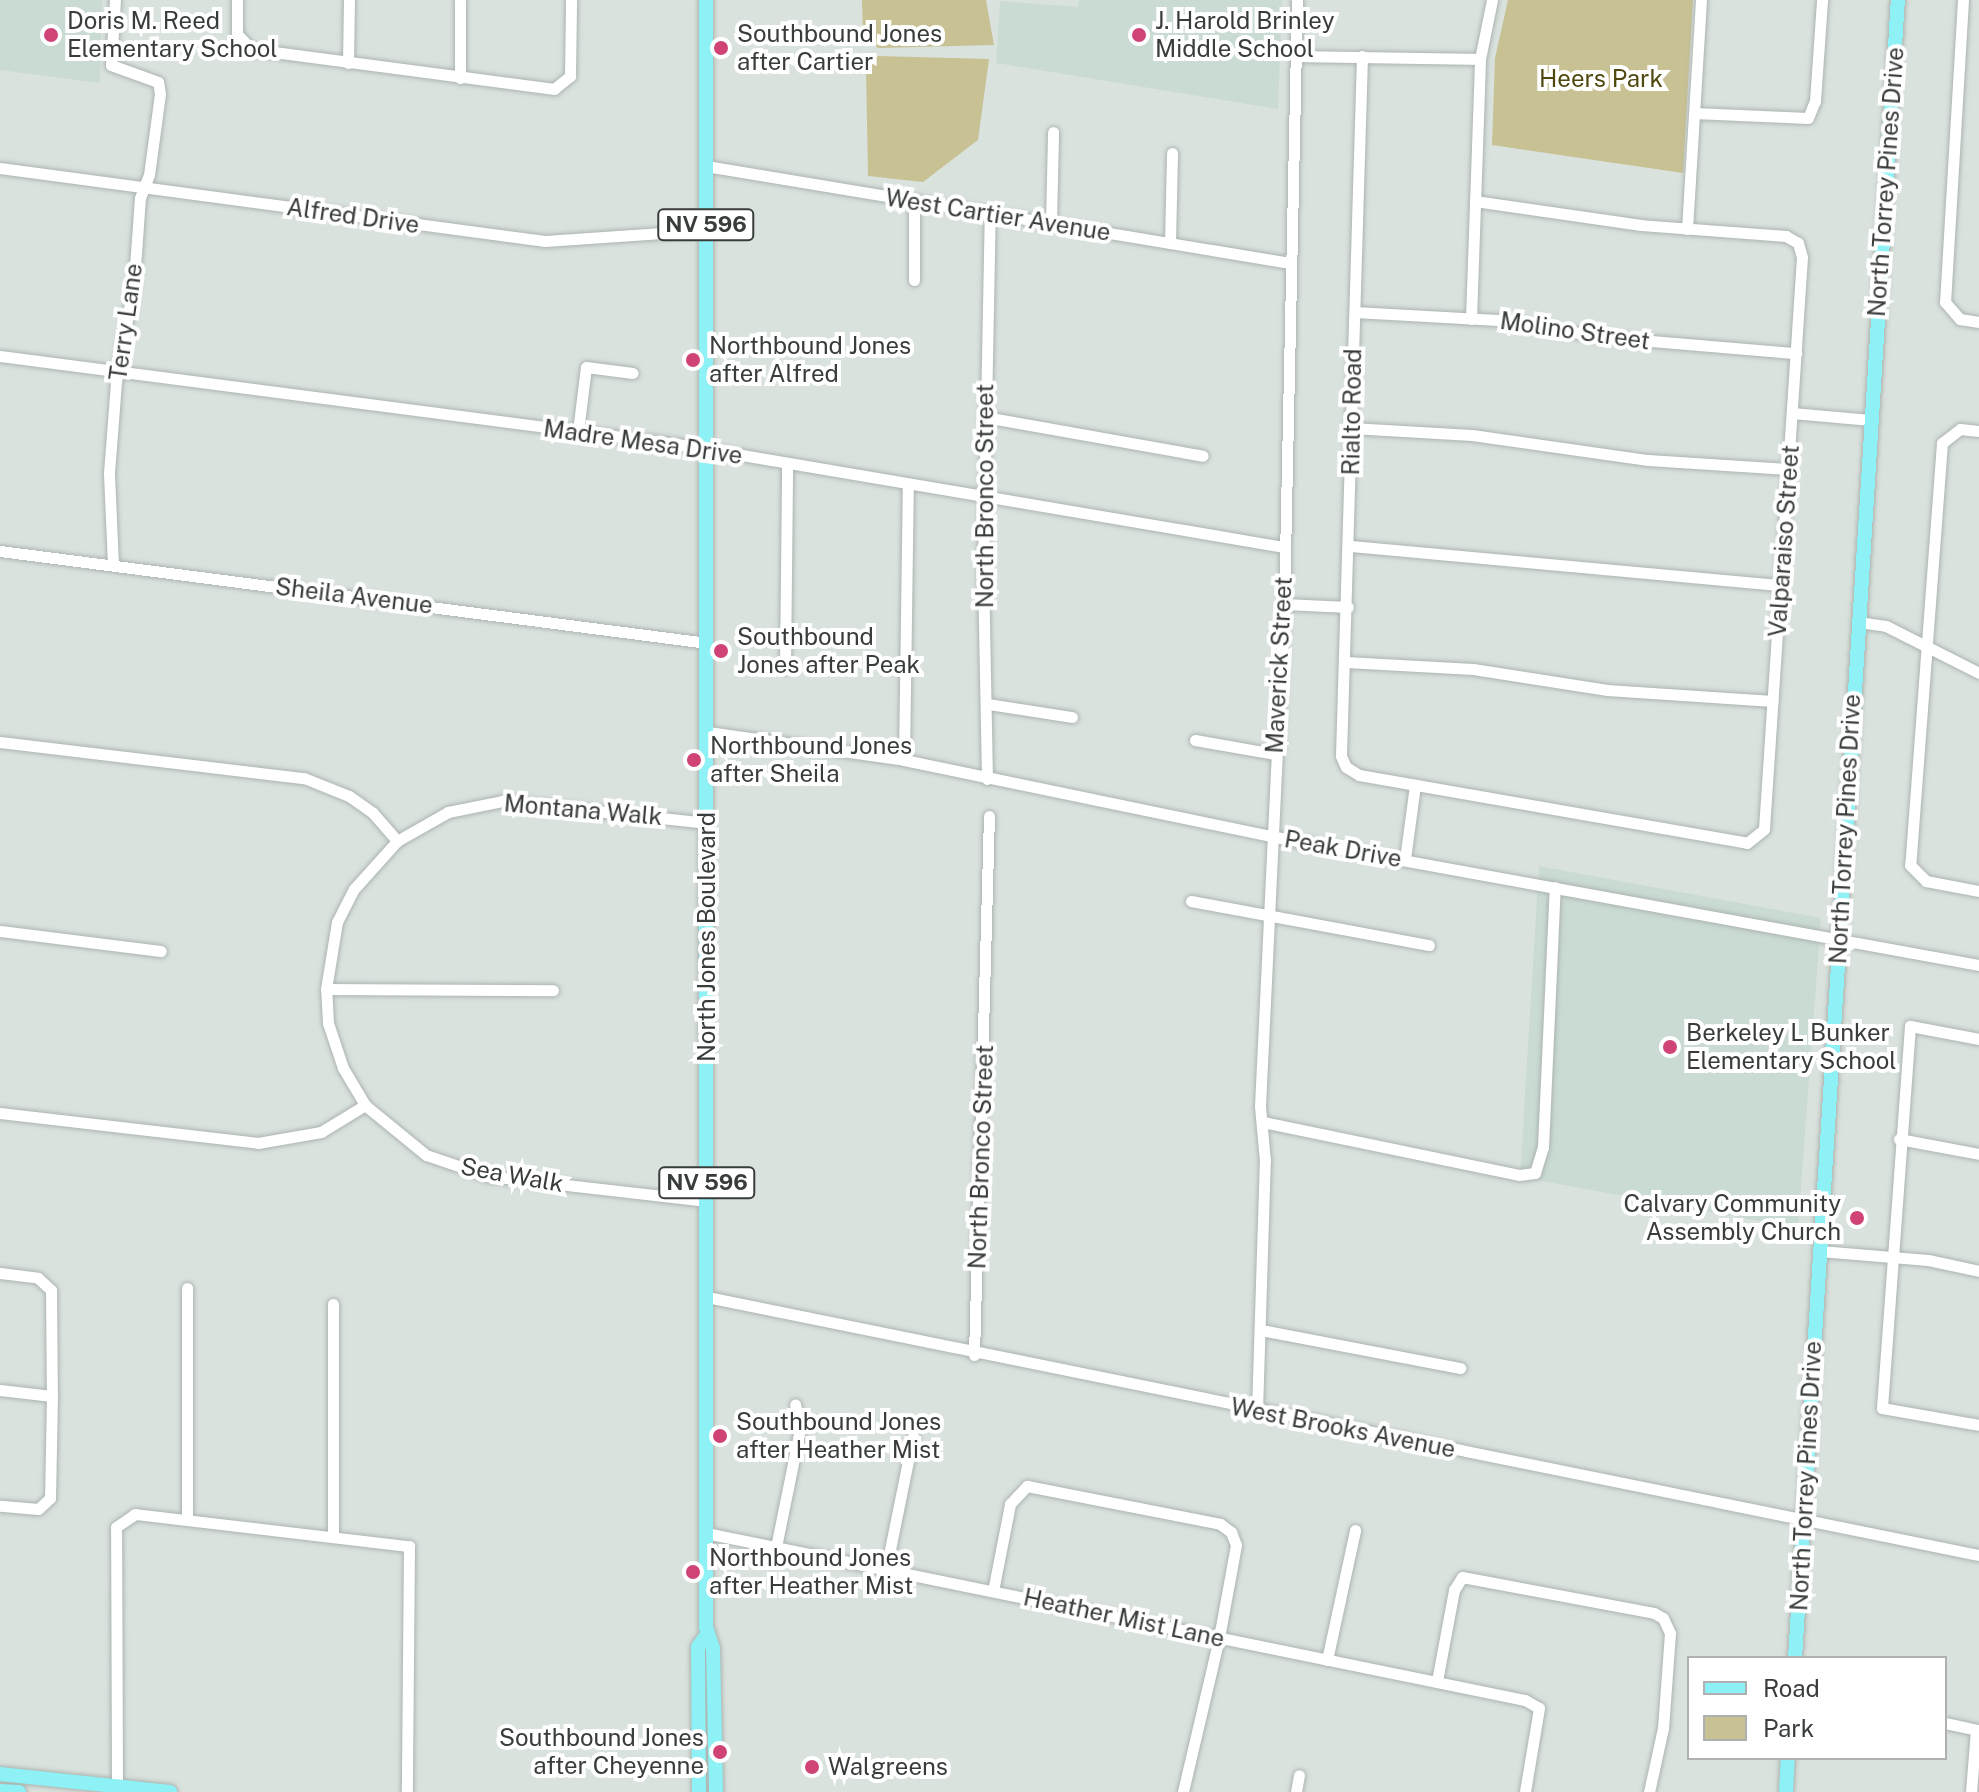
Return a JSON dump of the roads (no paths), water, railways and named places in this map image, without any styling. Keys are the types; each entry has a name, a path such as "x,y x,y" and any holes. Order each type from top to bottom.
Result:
{"main road":[{"name":"North Jones Boulevard","path":"706,0 706,1533 707,1634 713,1648 716,1792"},
{"name":"North Torrey Pines Drive","path":"1795,1656 1898,0"},
{"name":"North Jones Boulevard","path":"699,1792 698,1647 707,1634"},
{"path":"1786,1792 1788,1760"},
{"path":"0,1774 115,1789 170,1792"},
{"path":"0,1791 19,1792"}],"street":[{"name":"Terry Lane","path":"113,565 109,473 158,82 111,65 115,0"},
{"path":"237,0 242,44 348,63 554,89 564,85 570,76 571,0"},
{"path":"348,63 349,0"},
{"path":"460,0 460,78"},
{"name":"Maverick Street","path":"1257,1411 1261,1330 1266,915 1284,604 1297,0"},
{"path":"1471,319 1480,59 1492,0"},
{"path":"1475,201 1687,229 1701,0"},
{"path":"1694,113 1808,118 1815,101 1822,0"},
{"path":"1963,0 1945,302 1949,313 1979,322"},
{"path":"1297,56 1480,59"},
{"name":"Rialto Road","path":"1362,56 1351,428 1351,546 1341,756 1346,767 1359,775 1415,785"},
{"path":"1051,223 1053,132"},
{"path":"1170,243 1172,153"},
{"name":"West Cartier Avenue","path":"706,166 1290,263"},
{"name":"Alfred Drive","path":"0,168 545,241 706,230"},
{"path":"914,202 914,280"},
{"name":"North Bronco Street","path":"987,779 985,417 990,214"},
{"name":"Valparaiso Street","path":"1415,785 1747,843 1759,838 1764,829 1802,257 1798,243 1786,236 1687,229"},
{"name":"Molino Street","path":"1355,312 1471,319 1669,344 1796,353"},
{"name":"Madre Mesa Drive","path":"0,356 706,450 1284,547"},
{"path":"578,431 586,367 633,373"},
{"path":"1792,413 1871,420"},
{"path":"985,417 1203,456"},
{"path":"1351,428 1472,435 1648,460 1788,469"},
{"path":"1979,431 1949,433 1942,443 1910,865 1915,874 1926,881 1979,891"},
{"path":"785,668 787,464"},
{"path":"904,760 908,484"},
{"path":"1351,546 1781,585"},
{"name":"Sheila Avenue","path":"0,551 707,643"},
{"path":"1284,604 1348,607"},
{"path":"1858,622 1886,626 1979,673"},
{"path":"1346,662 1473,669 1607,690 1773,701"},
{"path":"988,704 1072,717"},
{"name":"Peak Drive","path":"708,732 904,760 1270,836 1979,965"},
{"path":"1195,740 1274,754"},
{"path":"0,742 313,781 373,813 397,841"},
{"path":"1405,859 1415,785"},
{"name":"Montana Walk","path":"326,989 337,922 354,889 397,841 448,812 502,801 708,823"},
{"name":"North Bronco Street","path":"974,1355 989,816"},
{"path":"1263,1122 1519,1175 1535,1173 1543,1147 1555,887"},
{"path":"1191,901 1429,945"},
{"path":"0,931 161,951"},
{"path":"326,989 553,990"},
{"name":"Sea Walk","path":"326,989 333,1038 365,1105 426,1155 464,1171 707,1201"},
{"path":"1979,1039 1910,1026 1899,1139 1882,1408 1979,1425"},
{"path":"0,1113 270,1143 321,1132 365,1105"},
{"path":"1899,1139 1979,1154"},
{"path":"1820,1251 1892,1255 1979,1271"},
{"path":"0,1273 47,1283 51,1290 52,1396 52,1486 44,1505 38,1509 0,1506"},
{"path":"187,1288 187,1520"},
{"name":"West Brooks Avenue","path":"707,1297 974,1355 1979,1555"},
{"path":"333,1304 333,1535"},
{"path":"1261,1330 1460,1368"},
{"path":"0,1390 52,1396"},
{"path":"776,1547 800,1429 795,1404"},
{"path":"886,1569 913,1436"},
{"path":"993,1591 1016,1492 1034,1486 1220,1524 1231,1532 1236,1545 1219,1638 1183,1792"},
{"path":"115,1789 119,1521 135,1514 409,1546 407,1792"},
{"path":"1327,1660 1355,1530"},
{"name":"Heather Mist Lane","path":"706,1533 1437,1681 1539,1708 1525,1792"},
{"path":"1437,1681 1454,1590 1462,1577 1663,1618 1670,1633 1663,1728 1649,1792"},
{"path":"1947,1723 1978,1730 1971,1792"},
{"path":"1296,1792 1299,1775"}],"place":[{"name":"Doris M. Reed Elementary School","path":"51,35"},
{"name":"J. Harold Brinley Middle School","path":"1139,35"},
{"name":"Southbound Jones after Cartier","path":"721,48"},
{"name":"Northbound Jones after Alfred","path":"693,360"},
{"name":"Southbound Jones after Peak","path":"721,651"},
{"name":"Northbound Jones after Sheila","path":"694,760"},
{"name":"Berkeley L Bunker Elementary School","path":"1670,1047"},
{"name":"Calvary Community Assembly Church","path":"1857,1218"},
{"name":"Southbound Jones after Heather Mist","path":"720,1436"},
{"name":"Northbound Jones after Heather Mist","path":"693,1572"},
{"name":"Southbound Jones after Cheyenne","path":"720,1752"},
{"name":"Walgreens","path":"812,1767"}],"park label":[{"name":"Heers Park","path":"1601,79"}]}
